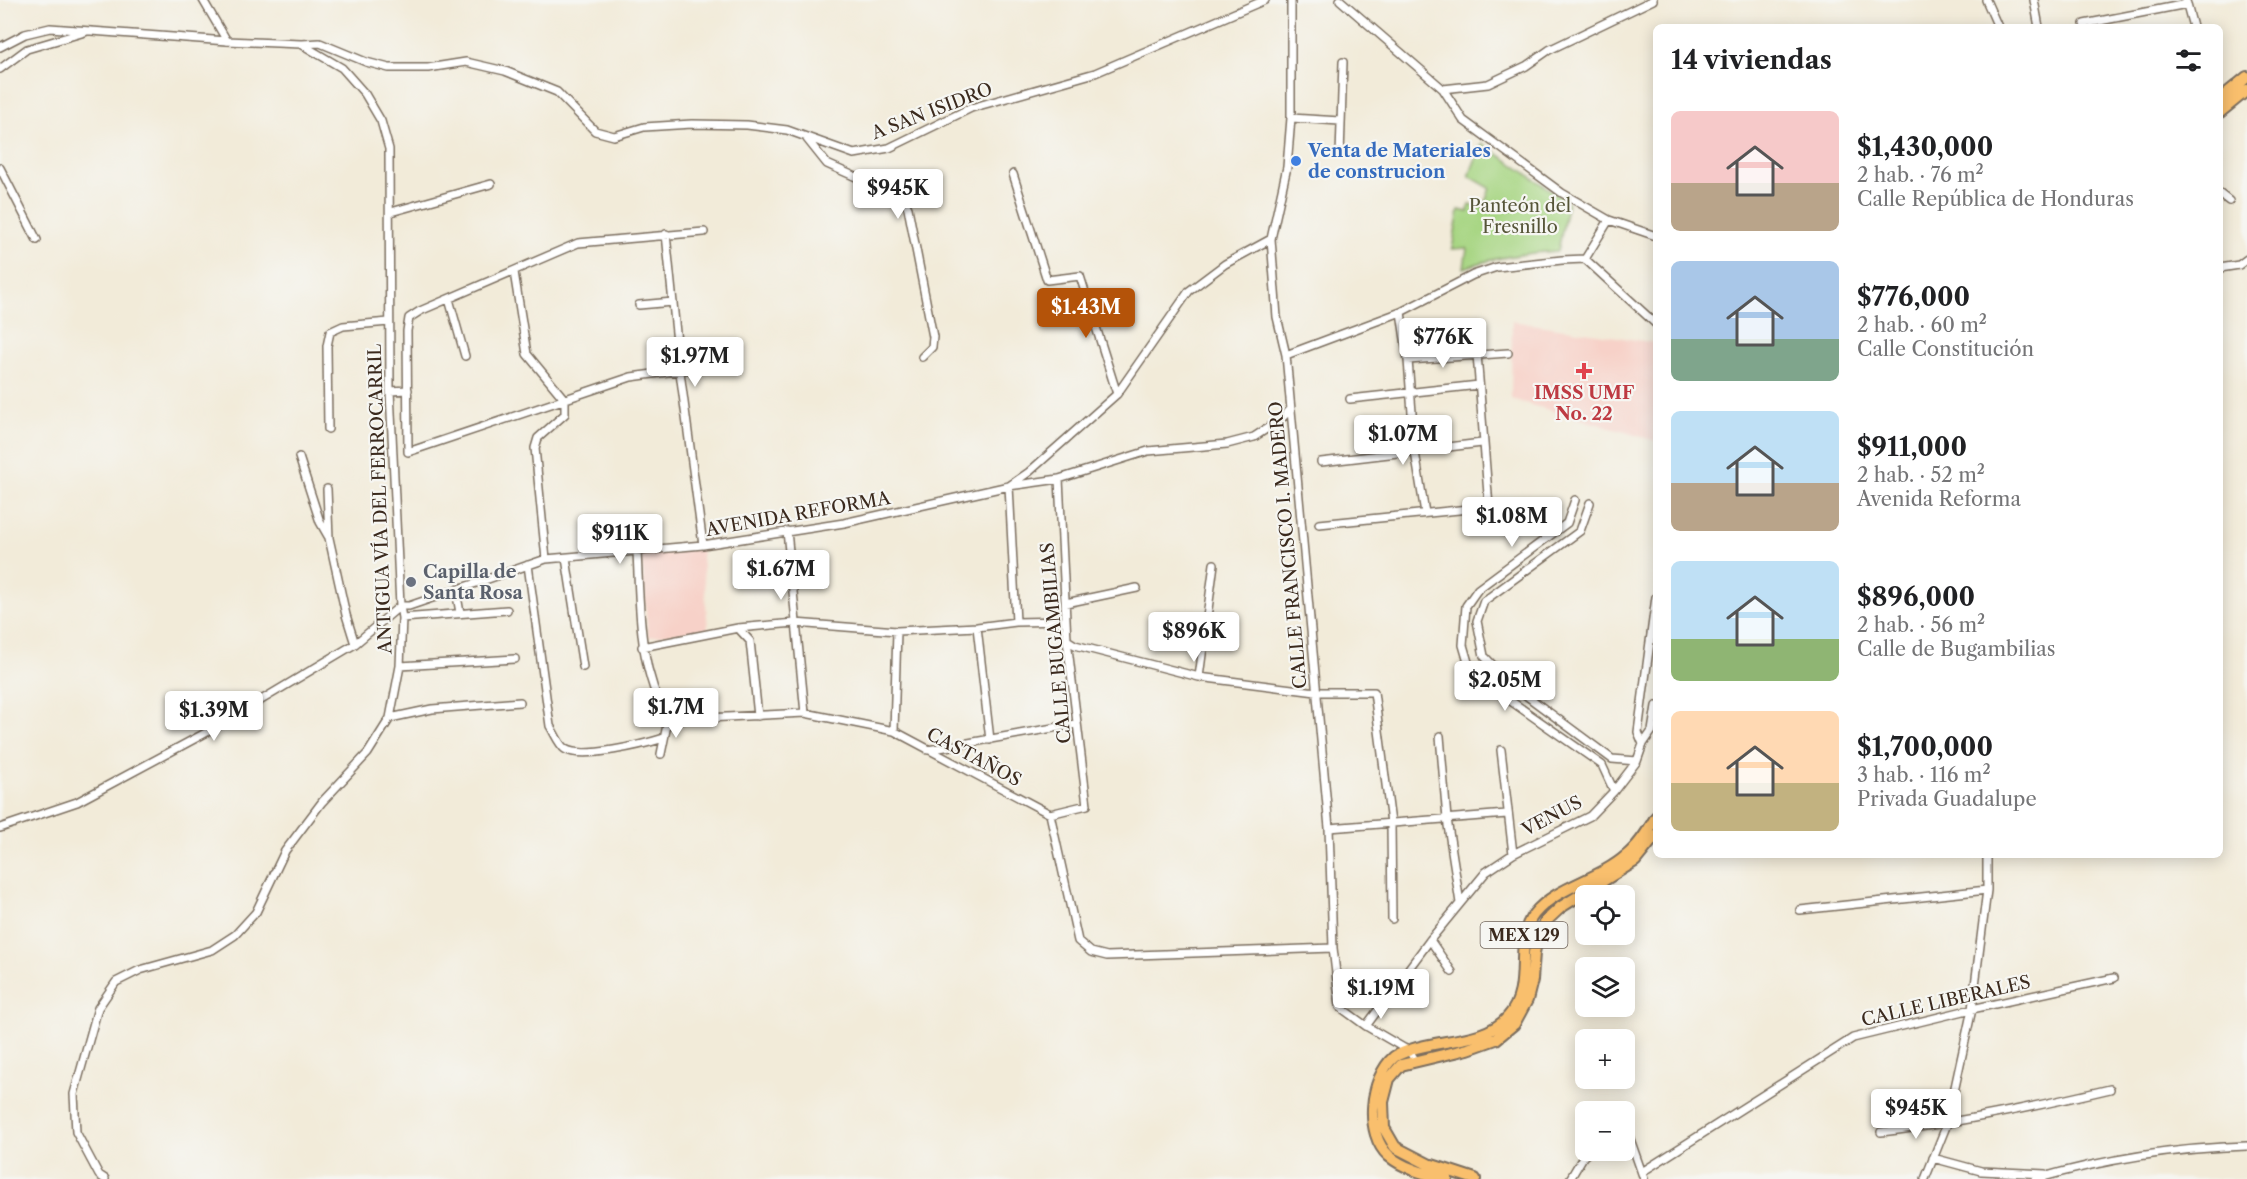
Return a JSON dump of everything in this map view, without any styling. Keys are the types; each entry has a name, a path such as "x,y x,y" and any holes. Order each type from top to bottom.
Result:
{"main road":[{"path":"2223,97 2247,77"},
{"path":"2223,110 2247,90"},
{"name":"MEX 129","path":"1446,1179 1388,1155 1374,1131 1373,1101 1380,1074 1395,1056 1466,1039 1494,1028 1508,1017 1518,998 1524,975 1524,934 1534,914 1554,897 1613,866 1627,856 1644,837 1653,822"},
{"name":"MEX 129","path":"1475,1179 1429,1173 1395,1147 1384,1128 1383,1102 1389,1079 1401,1065 1468,1049 1496,1039 1515,1024 1527,1000 1537,938 1546,921 1561,907 1635,861 1653,839"}],"street":[{"path":"203,0 226,41"},
{"name":"A SAN ISIDRO","path":"301,44 320,44 366,62 389,68 428,68 466,62 506,70 557,92 595,131 614,136 644,127 692,124 747,125 787,130 854,154 889,148 971,108 1095,73 1265,0"},
{"name":"CALLE FRANCISCO I. MADERO","path":"1291,0 1291,118 1287,166 1271,239 1277,317 1286,355 1329,828 1333,948 1340,1007 1366,1026 1409,1051"},
{"path":"1340,0 1443,88 1463,120 1562,193 1609,220 1653,235"},
{"path":"1443,88 1488,84 1526,66 1549,50 1653,0"},
{"path":"1986,0 1997,24"},
{"path":"2034,0 2038,24"},
{"path":"2084,24 2186,2 2192,24"},
{"name":"ANTIGUA VÍA DEL FERROCARRIL","path":"0,47 25,34 50,28 301,44 342,68 365,94 381,121 389,149 390,391 402,618 400,666 390,718 368,753 322,802 285,851 256,912 235,935 212,950 140,970 116,982 98,1008 74,1094 76,1131 99,1175 105,1179"},
{"path":"0,69 27,49 90,31"},
{"path":"1340,154 1343,62"},
{"path":"1291,118 1340,121"},
{"path":"805,137 827,164 903,198 908,208 933,337 932,347 922,357"},
{"path":"0,168 38,240"},
{"path":"1013,174 1047,280 1080,276 1117,394"},
{"path":"391,212 491,183"},
{"path":"2223,196 2229,201"},
{"path":"1585,260 1609,220"},
{"path":"704,232 578,243 420,311 409,318 407,331 408,452 631,377 727,364"},
{"path":"666,234 680,372 703,545"},
{"path":"1016,622 1009,486 1029,472 1117,394 1189,291 1225,264 1271,239"},
{"path":"2239,265 2247,259"},
{"path":"1286,355 1401,312 1473,274 1497,267 1562,260 1585,260 1653,321"},
{"path":"2223,268 2239,265 2247,267"},
{"path":"514,272 527,354 565,400 565,414 538,438 535,448 546,559"},
{"path":"449,299 465,356"},
{"path":"639,305 673,302"},
{"path":"1401,312 1408,360 1415,452 1425,513"},
{"path":"328,429 327,346 330,332 343,326 389,322"},
{"path":"1408,360 1508,353"},
{"path":"1319,524 1489,507 1482,443 1477,354"},
{"path":"1350,399 1479,385"},
{"path":"390,391 408,390"},
{"name":"AVENIDA REFORMA","path":"0,828 77,802 211,730 355,644 400,606 409,606 546,559 703,545 844,523 1009,486 1059,478 1148,451 1227,444 1254,437 1280,420 1290,409"},
{"path":"1321,462 1482,443"},
{"path":"299,457 320,522 329,538"},
{"name":"CALLE BUGAMBILIAS","path":"1050,814 1087,805 1067,640 1059,478"},
{"path":"327,489 329,538 346,615 355,644"},
{"path":"1575,500 1567,523 1478,589 1466,606 1463,645 1470,669 1485,683 1603,767 1614,791"},
{"path":"1590,503 1580,531 1484,601 1477,621 1484,656 1512,685 1612,759 1637,760"},
{"path":"787,531 805,713"},
{"path":"637,551 642,646 658,702 668,720 662,754"},
{"path":"566,558 583,667"},
{"path":"1199,677 1214,564"},
{"path":"528,565 550,726 564,749 597,752 664,738"},
{"path":"1066,603 1137,588"},
{"path":"456,590 460,613"},
{"path":"1466,606 1481,610"},
{"path":"402,618 507,610"},
{"path":"1643,744 1638,732 1653,620"},
{"path":"642,646 738,628 795,623 897,631 977,627 1016,622 1066,621"},
{"path":"977,627 990,740"},
{"path":"738,628 750,641 758,716"},
{"path":"894,731 897,631"},
{"path":"1067,640 1075,645 1199,677 1316,692 1374,692 1391,823 1392,919"},
{"path":"400,666 515,659"},
{"path":"390,718 432,709 520,702"},
{"name":"CASTAÑOS","path":"668,720 805,713 894,731 1050,814"},
{"path":"928,750 1076,724"},
{"name":"VENUS","path":"1366,1026 1430,940 1486,872 1513,854 1590,816 1614,791 1637,760 1653,725"},
{"path":"1440,736 1447,819 1460,903"},
{"path":"1501,750 1513,854"},
{"path":"1603,767 1612,759"},
{"path":"1050,814 1077,941 1091,952 1107,956 1333,948"},
{"path":"1329,828 1507,814"},
{"path":"1925,1179 1947,1124 1972,1009 1987,890 1987,858"},
{"path":"1800,910 1987,890"},
{"path":"1430,940 1452,972"},
{"name":"CALLE LIBERALES","path":"1643,1175 1853,1038 2114,978"},
{"path":"1409,1051 1416,1061"},
{"path":"1881,1132 1947,1124 2110,1089"},
{"path":"2036,1179 2132,1156 2204,1147 2247,1146"},
{"path":"1635,1153 1643,1175"},
{"path":"1933,1158 1981,1171 2051,1175"},
{"path":"1570,1179 1581,1161"}],"shaded area":[{"name":"IMSS UMF No. 22","path":"1512,321 1653,343 1653,440 1511,399"},
{"path":"701,544 708,629 648,637 641,551"}],"green space":[{"name":"Panteón del Fresnillo","path":"1482,143 1568,202 1558,251 1510,256 1464,268 1467,248 1452,249 1459,210 1468,212 1469,205 1483,208 1490,188 1469,176"}],"place":[{"name":"Venta de Materiales de construcion","path":"1296,161"},
{"name":"IMSS UMF No. 22","path":"1584,371"},
{"name":"Capilla de Santa Rosa","path":"411,582"}]}
